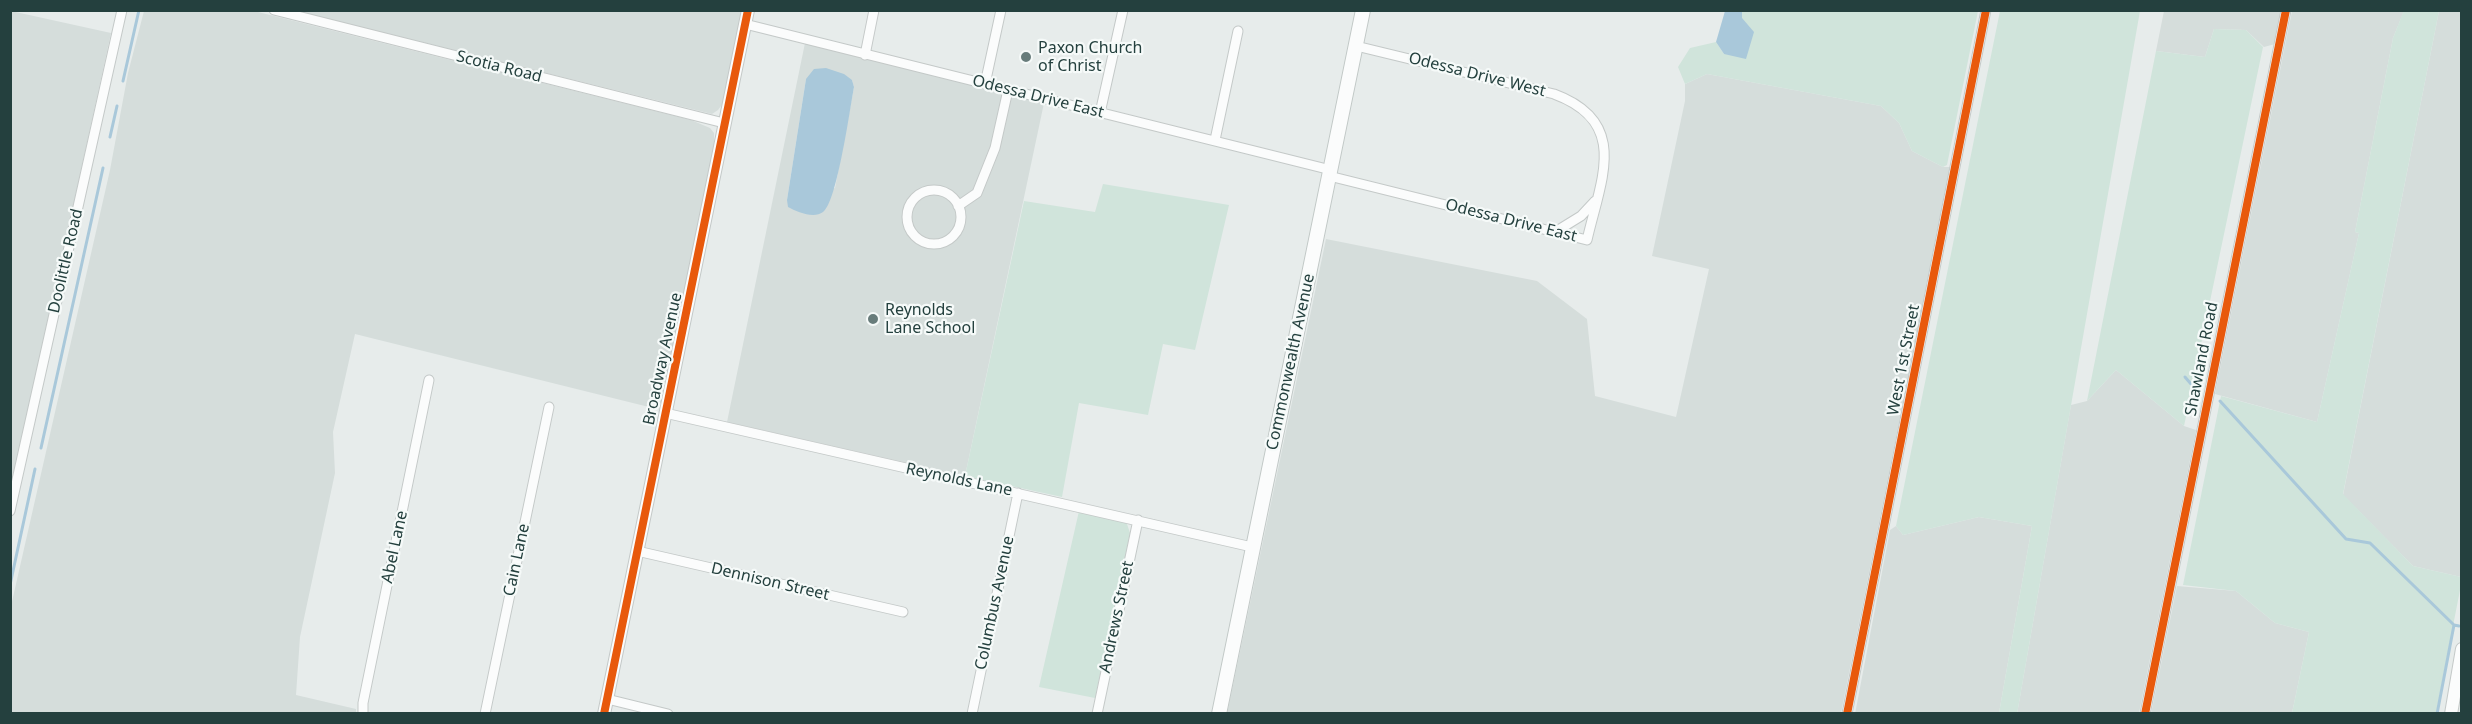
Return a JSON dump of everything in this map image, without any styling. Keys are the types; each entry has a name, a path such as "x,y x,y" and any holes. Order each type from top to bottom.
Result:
{"main road":[{"name":"Commonwealth Avenue","path":"1219,714 1363,10"}],"street":[{"name":"Doolittle Road","path":"10,511 122,10"},
{"name":"Scotia Road","path":"274,10 724,123"},
{"name":"Broadway Avenue","path":"604,714 748,10"},
{"path":"865,55 874,10"},
{"path":"985,84 1001,10"},
{"path":"1100,113 1123,10"},
{"name":"West 1st Street","path":"1847,714 1986,10"},
{"name":"Shawland Road","path":"2145,714 2286,10"},
{"name":"Odessa Drive East","path":"745,24 1215,141 1587,240 1596,199"},
{"path":"1215,141 1238,31"},
{"name":"Odessa Drive West","path":"1356,46 1554,93 1572,100 1593,116 1604,142 1604,164 1596,199"},
{"path":"958,206 977,193 995,148 1008,90"},
{"path":"937,190 945,192 958,206 960,222 957,231 943,242 925,243 911,231 907,223 909,206 920,193 937,190"},
{"path":"1555,232 1581,216 1596,199"},
{"name":"Abel Lane","path":"363,714 363,703 429,380"},
{"name":"Cain Lane","path":"484,714 549,407"},
{"name":"Reynolds Lane","path":"665,413 1252,547"},
{"name":"Columbus Avenue","path":"972,714 1018,493"},
{"name":"Andrews Street","path":"1097,714 1138,520"},
{"name":"Dennison Street","path":"637,551 903,612"},
{"path":"2451,714 2462,650"},
{"path":"607,699 668,714"}],"shaded area":[{"path":"11,11 111,33 11,490"},
{"path":"144,11 254,11 691,120 710,128 714,133 714,149 661,410 355,334 333,432 335,473 300,637 296,695 356,709 356,713 11,714 11,606 110,170 128,73"},
{"path":"296,11 743,11 724,102 712,114"},
{"path":"2164,11 2282,11 2275,44 2264,47 2246,30 2214,29 2205,57 2156,51"},
{"path":"2292,11 2404,11 2393,38 2355,232 2359,233 2317,422 2215,394"},
{"path":"2439,11 2461,11 2461,577 2413,566 2343,495"},
{"name":"Reynolds Lane School","path":"805,43 1044,103 965,476 727,422","holes":["806,79 852,80 854,87 835,188 787,200"]},
{"path":"1707,74 1881,106 1899,123 1912,151 1943,167 1950,167 1841,713 1227,714 1326,239 1537,281 1587,319 1595,396 1676,417 1709,269 1652,256 1685,101 1685,84"},
{"path":"2116,370 2184,426 2196,430 2139,713 2017,714 2071,405 2087,401"},
{"path":"1979,517 2032,526 1999,713 1855,714 1890,530 1896,526 1903,535"},
{"path":"2177,586 2236,591 2275,623 2309,632 2292,713 2151,714"}],"green space":[{"path":"2404,10 2439,11 2343,494 2413,566 2461,577 2461,585 2436,713 2292,713 2309,632 2275,623 2236,591 2183,585 2221,396 2317,422 2359,233 2355,232 2393,38"},
{"path":"1742,11 1978,11 1947,165 1943,167 1912,151 1899,123 1881,106 1707,74 1685,84 1678,67 1690,48 1716,42 1724,54 1742,18"},
{"path":"2000,11 2140,11 2017,714 1999,713 2032,526 1979,517 1903,535 1896,526"},
{"path":"2214,29 2246,30 2263,47 2184,426 2116,370 2087,401 2156,51 2205,57"},
{"path":"1103,184 1229,205 1195,350 1163,344 1148,415 1079,403 1062,497 965,476 1024,201 1095,212"},
{"path":"1079,511 1126,521 1130,533 1095,698 1039,687"}],"water":[{"path":"1725,11 1742,11 1742,18 1754,32 1746,59 1724,54 1716,42"},
{"path":"826,68 844,74 852,80 854,87 833,192 823,212 810,215 788,207 787,200 806,79 814,69"}],"waterway":[{"path":"123,81 139,10"},
{"path":"110,137 117,106"},
{"path":"41,448 103,168"},
{"path":"2185,377 2191,384"},
{"path":"2220,401 2346,539 2370,543 2454,625 2459,626"},
{"path":"10,585 35,469"},
{"path":"2437,714 2454,625"}],"cycle path":[{"path":"604,714 748,10"},
{"path":"1847,714 1986,10"},
{"path":"2145,714 2286,10"}],"place":[{"name":"Paxon Church of Christ","path":"1026,57"},
{"name":"Reynolds Lane School","path":"873,319"}]}
